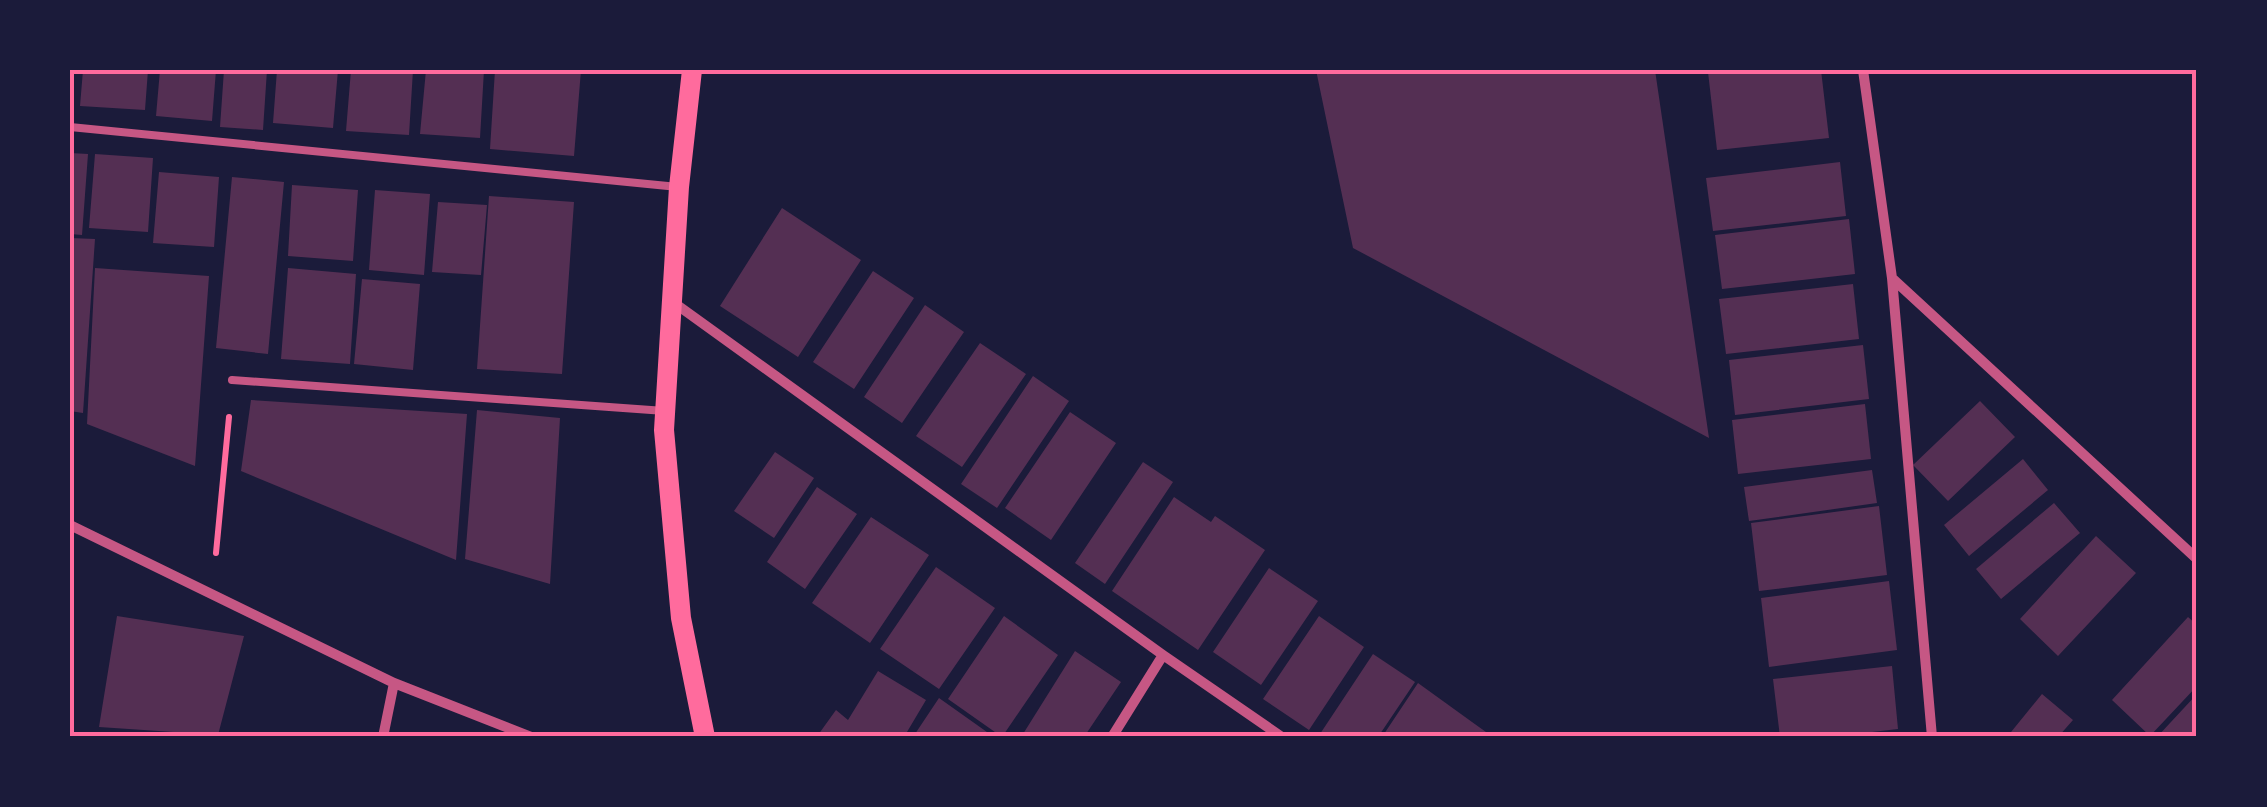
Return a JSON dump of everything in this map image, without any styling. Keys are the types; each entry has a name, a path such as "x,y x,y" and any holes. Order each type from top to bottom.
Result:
{"main road":[{"path":"692,70 679,187 665,411 680,618 705,737"}],"street":[{"path":"1862,70 1892,278 1932,737"},
{"path":"1892,278 2197,559"},
{"path":"674,302 1282,737"},
{"path":"70,525 394,683 531,737"},
{"path":"1112,737 1164,655"},
{"path":"384,737 394,683"}],"lane":[{"path":"70,127 679,187"},
{"path":"232,380 665,411"}],"path":[{"path":"212,595 232,380"}],"building":[{"path":"83,70 148,70 145,110 80,106"},
{"path":"160,70 216,70 212,121 156,116"},
{"path":"224,70 267,70 263,130 220,127"},
{"path":"277,70 338,70 333,128 273,123"},
{"path":"351,70 413,70 409,135 346,131"},
{"path":"426,70 484,70 480,138 420,134"},
{"path":"495,70 581,70 574,156 490,149"},
{"path":"1316,70 1655,70 1709,438 1353,248"},
{"path":"1821,70 1829,138 1717,150 1708,72"},
{"path":"70,153 88,154 82,235 70,234"},
{"path":"95,154 153,158 148,232 89,228"},
{"path":"1840,162 1846,216 1713,231 1706,178"},
{"path":"159,172 219,177 214,247 153,243"},
{"path":"232,177 284,182 268,354 216,348"},
{"path":"292,185 358,190 353,261 288,256"},
{"path":"375,190 430,194 424,275 369,270"},
{"path":"489,196 574,202 562,374 477,369"},
{"path":"438,202 487,205 481,275 432,272"},
{"path":"782,208 861,260 798,357 720,306"},
{"path":"1849,219 1855,274 1722,289 1715,235"},
{"path":"70,238 95,239 83,413 70,411"},
{"path":"95,268 209,276 195,466 87,424"},
{"path":"288,268 356,274 350,364 281,359"},
{"path":"873,271 914,298 854,389 813,362"},
{"path":"362,279 420,284 413,370 354,364"},
{"path":"1853,284 1859,339 1726,354 1719,299"},
{"path":"925,305 964,332 902,423 864,397"},
{"path":"980,343 1026,374 962,467 916,436"},
{"path":"1863,345 1869,399 1735,415 1729,360"},
{"path":"1033,376 1069,401 997,508 961,484"},
{"path":"251,400 467,414 456,560 241,471"},
{"path":"1980,401 2015,437 1948,501 1913,465"},
{"path":"1865,404 1871,459 1738,474 1732,420"},
{"path":"477,410 560,418 550,584 465,559"},
{"path":"1070,412 1116,443 1051,540 1005,508"},
{"path":"775,452 814,478 774,538 734,511"},
{"path":"2023,459 2048,490 1969,556 1944,525"},
{"path":"1143,462 1173,482 1105,584 1075,563"},
{"path":"1872,470 1877,503 1749,521 1744,487"},
{"path":"817,487 857,514 805,589 767,562"},
{"path":"1174,497 1211,522 1215,516 1265,550 1198,650 1112,591"},
{"path":"2054,503 2080,533 2001,599 1976,569"},
{"path":"1879,506 1887,575 1759,591 1751,523"},
{"path":"871,517 929,555 870,643 812,603"},
{"path":"2096,536 2136,573 2058,656 2020,619"},
{"path":"936,567 995,608 939,689 880,649"},
{"path":"1269,568 1318,601 1261,685 1213,652"},
{"path":"1889,581 1897,650 1769,667 1761,598"},
{"path":"117,616 244,636 218,735 99,727"},
{"path":"1004,616 1058,655 1002,737 948,699"},
{"path":"1319,616 1364,647 1309,730 1263,699"},
{"path":"2188,617 2197,625 2197,686 2150,736 2112,700"},
{"path":"1075,651 1121,682 1084,737 1028,737 1023,734"},
{"path":"1373,654 1415,682 1378,737 1318,737"},
{"path":"1892,666 1898,729 1829,737 1780,737 1773,679"},
{"path":"878,671 926,700 904,737 818,735 836,710 848,720"},
{"path":"1418,683 1472,722 1493,737 1382,737"},
{"path":"2042,694 2073,720 2058,737 2007,737"},
{"path":"2197,694 2197,737 2157,737"},
{"path":"939,698 994,737 913,737"}]}
